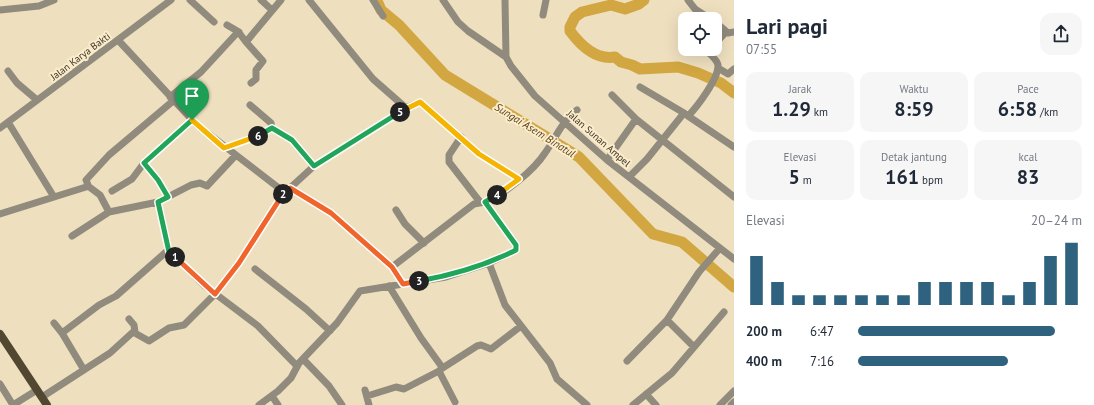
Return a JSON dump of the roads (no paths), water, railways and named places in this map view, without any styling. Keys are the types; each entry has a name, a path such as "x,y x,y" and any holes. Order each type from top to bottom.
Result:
{"main road":[{"path":"0,334 47,405"}],"street":[{"path":"0,10 39,6 54,0"},
{"name":"Jalan Karya Bakti","path":"0,128 170,0"},
{"path":"190,0 214,22"},
{"path":"261,0 272,10"},
{"path":"246,42 281,0"},
{"path":"309,0 373,79 406,108"},
{"path":"373,0 383,16"},
{"path":"442,0 458,22 506,57"},
{"path":"505,0 506,57"},
{"path":"543,15 546,0"},
{"path":"688,0 700,12"},
{"path":"227,25 238,32 263,61 256,70 256,79 251,83"},
{"path":"109,212 100,195 88,186 86,180 109,155 201,72 238,32"},
{"path":"722,38 730,32"},
{"path":"118,40 192,120 224,148 287,190 331,213 392,267 403,284"},
{"path":"629,177 705,94 716,71 717,60 712,56"},
{"name":"Jalan Sunan Ampel","path":"506,57 511,66 535,96 607,160 734,260"},
{"path":"716,71 728,74 734,69"},
{"path":"8,71 18,83 37,100"},
{"path":"640,87 734,147"},
{"path":"612,96 636,119 734,197"},
{"path":"129,319 134,325 136,332 149,341 169,328 184,324 215,294 239,263 287,190 314,166 406,108 420,102 488,160 519,179"},
{"path":"250,106 271,123 272,128 292,140 314,166"},
{"path":"392,267 474,204 483,202 519,179 544,154 564,121 577,110"},
{"path":"607,160 636,119"},
{"path":"112,191 132,179 144,163 192,120"},
{"path":"8,122 54,197"},
{"path":"224,148 264,133 272,128"},
{"path":"260,405 291,378 297,366 330,331 360,291 446,277 489,263 517,248 483,202 449,162 449,155 461,137"},
{"path":"72,236 106,216 109,212 158,202 192,185 200,183 207,186 235,156"},
{"path":"144,163 158,180 168,197"},
{"path":"0,214 88,186"},
{"path":"158,202 169,252 215,294 258,326 297,366"},
{"path":"396,210 406,224 424,243"},
{"path":"628,361 667,320 704,266 720,248"},
{"path":"62,333 116,296 166,252 169,252"},
{"path":"489,263 505,305 550,364 558,379 577,402 587,405"},
{"path":"255,269 301,305 330,331"},
{"path":"389,286 441,369 454,404"},
{"path":"633,405 672,373 724,312"},
{"path":"667,320 694,347"},
{"path":"54,323 62,333 84,370"},
{"path":"369,405 366,393 396,387 404,389 441,369 477,346 491,349 522,326"},
{"path":"42,398 84,370 136,332"},
{"path":"303,359 329,386 342,405"},
{"path":"0,384 13,405 37,390"},
{"path":"646,394 656,405"},
{"path":"720,405 733,394"},
{"path":"272,396 278,405"},
{"path":"731,405 734,402"}],"waterway":[{"path":"644,0 639,4 625,9 611,5 582,12 575,17 570,27 570,31 584,47 595,54 615,57 621,62 640,69 678,67 698,73 721,83 734,93"},
{"name":"Sungai Asem Binatul","path":"378,3 381,10 399,25 445,75 579,157 653,234 682,242 734,287"}]}
